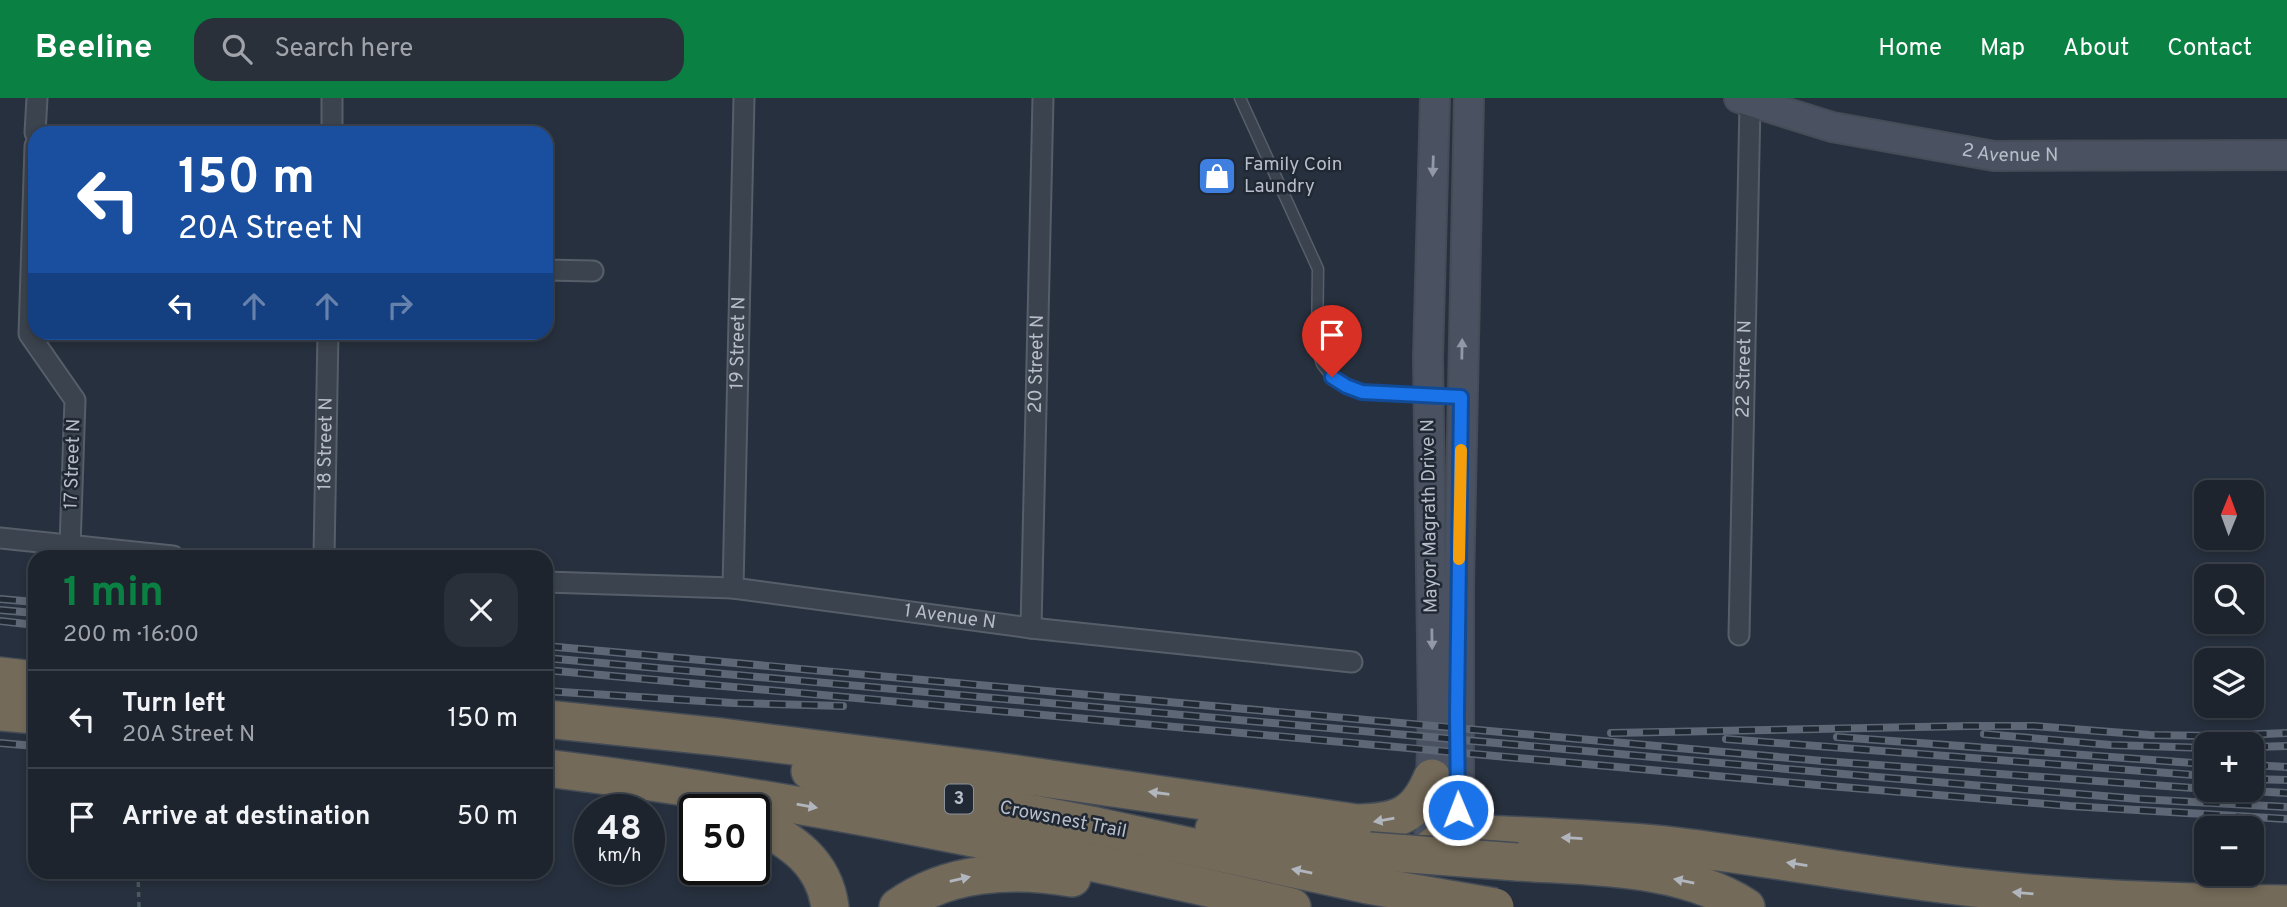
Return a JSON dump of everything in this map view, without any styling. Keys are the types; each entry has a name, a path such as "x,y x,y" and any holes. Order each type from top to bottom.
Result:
{"highway":[{"path":"0,676 28,679"},
{"path":"0,712 28,714"},
{"path":"553,720 974,768 1357,823 1388,821 1408,812 1420,802 1432,778"},
{"path":"553,735 1018,797 1369,868 1495,907"},
{"name":"Crowsnest Trail","path":"553,769 760,798 887,820 1102,863 1292,907"},
{"path":"553,781 679,804"},
{"path":"770,831 793,843 807,857 827,888 830,907"},
{"path":"1444,842 1580,838 1665,845 1891,879 2056,896 2287,904"},
{"path":"1369,868 1517,862 1617,869 1694,883 1730,897 1746,907"},
{"path":"898,907 942,883 965,877 1013,873 1046,874 1259,907"}],"main road":[{"name":"Mayor Magrath Drive N","path":"1435,98 1428,395 1432,778 1444,842"},
{"name":"2 Avenue N","path":"1744,100 1832,127 1994,156 2287,155"},
{"name":"Mayor Magrath Drive N","path":"1444,842 1457,715 1461,397 1469,101"}],"street":[{"path":"36,126 37,98"},
{"path":"332,98 332,126"},
{"name":"19 Street N","path":"733,588 744,98"},
{"name":"20 Street N","path":"1031,628 1043,98"},
{"name":"22 Street N","path":"1739,635 1744,100"},
{"path":"553,270 593,271"},
{"name":"17 Street N","path":"33,340 75,400 70,546"},
{"name":"18 Street N","path":"324,550 328,340"},
{"path":"0,538 111,550"},
{"name":"1 Avenue N","path":"553,582 733,588 1031,628 1352,662"}],"lane":[{"path":"1240,98 1318,269 1317,347 1322,364 1332,377 1362,392 1461,397"}],"path":[{"path":"138,879 139,907"}],"railway":[{"path":"0,599 28,601"},
{"path":"0,610 28,612"},
{"path":"0,621 28,624"},
{"path":"553,647 1823,761 2194,788"},
{"path":"553,659 1877,777 2139,799 2287,807"},
{"path":"553,671 1817,785 2070,806 2287,819"},
{"path":"553,691 733,703 843,706"},
{"path":"1611,733 1969,726 2034,726 2150,735 2287,733"},
{"path":"1984,734 2111,745 2194,748"},
{"path":"1837,737 2194,763"},
{"path":"1726,739 2194,775"},
{"path":"0,743 28,745"},
{"path":"2264,747 2287,746"},
{"path":"2264,766 2287,767"},
{"path":"2264,779 2287,780"},
{"path":"2264,792 2287,793"}],"slow traffic":[{"path":"1459,559 1461,450"}],"place":[{"name":"Family Coin Laundry","path":"1217,176"}],"route":[{"path":"1332,377 1362,392 1461,397 1458,810"}]}
